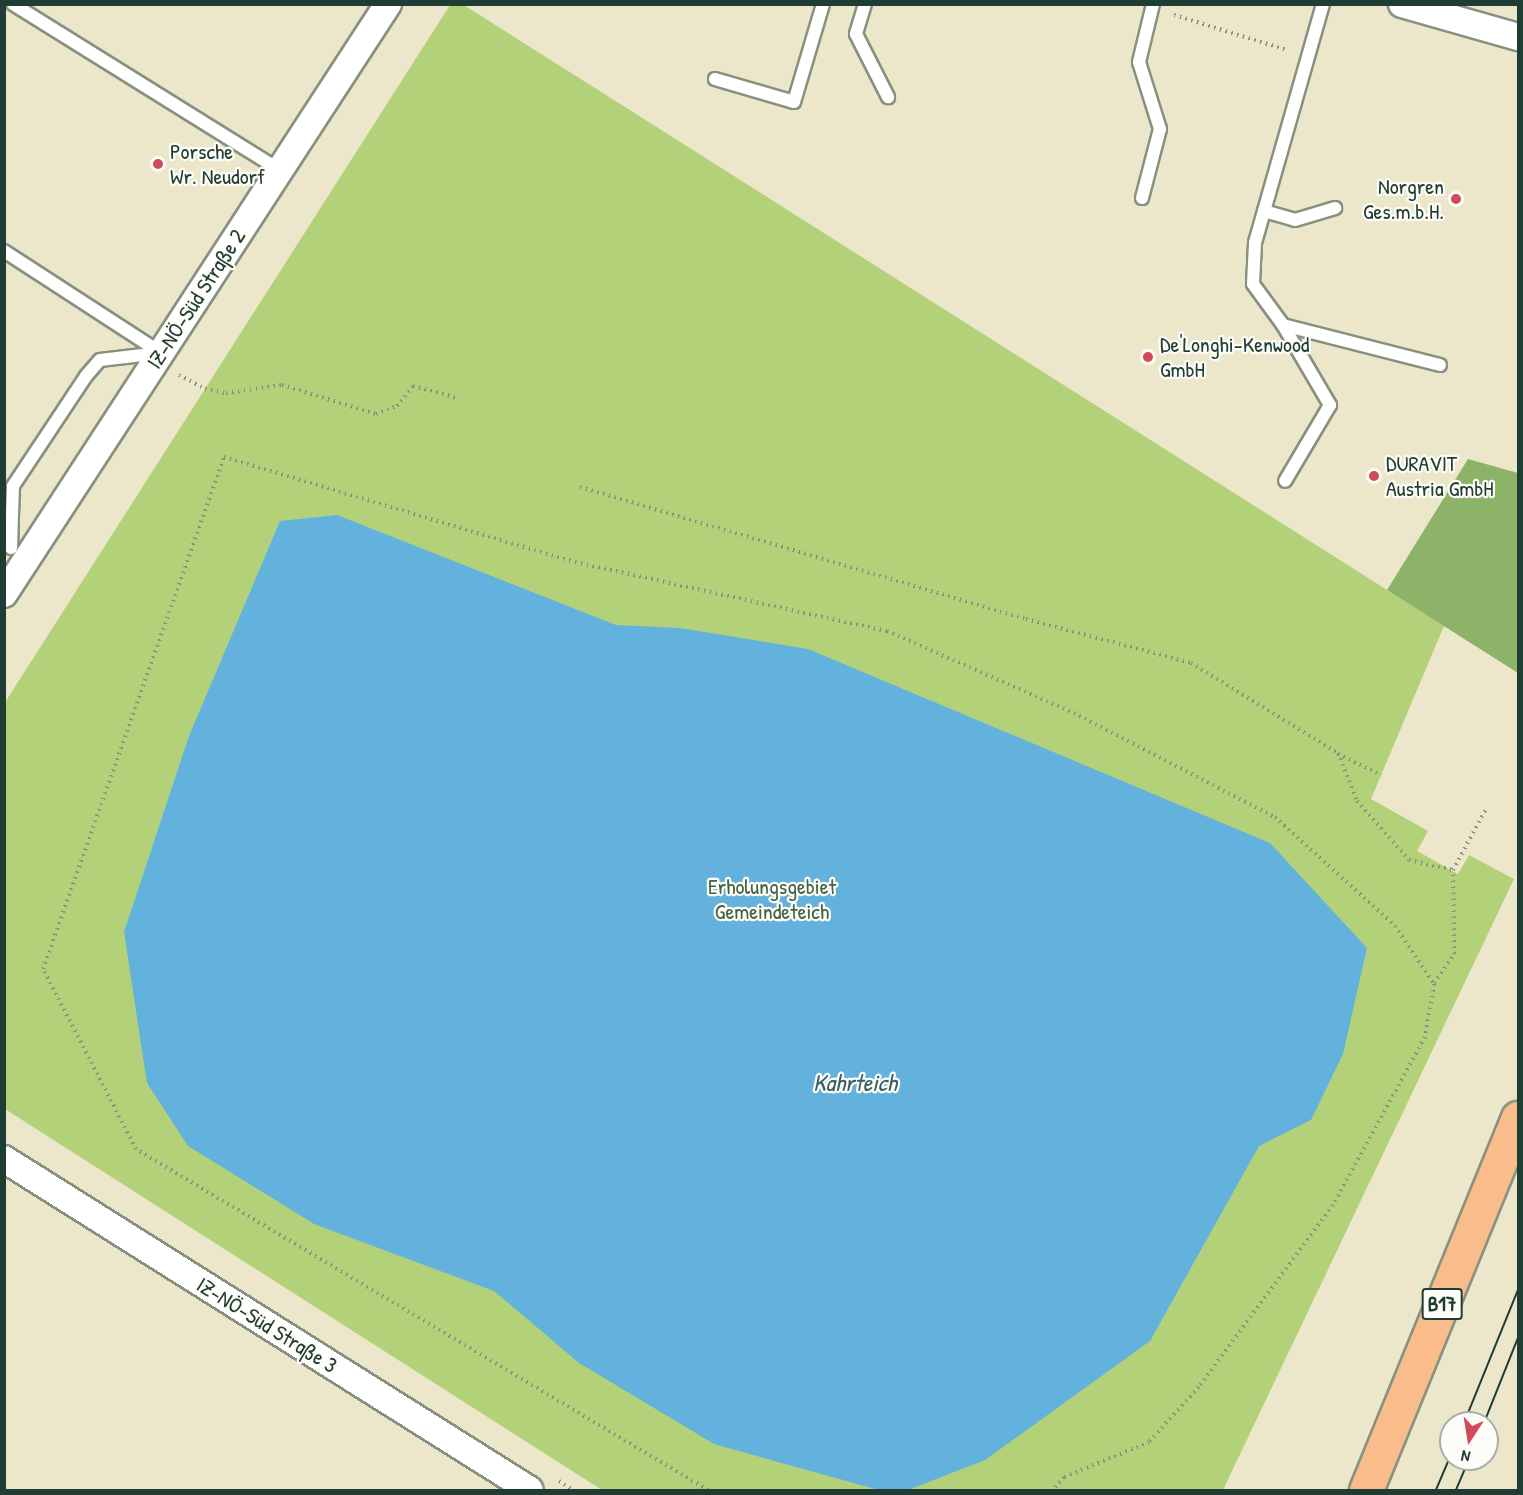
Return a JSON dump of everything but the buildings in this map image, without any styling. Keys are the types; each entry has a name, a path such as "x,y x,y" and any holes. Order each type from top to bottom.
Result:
{"main road":[{"name":"B17","path":"1366,1491 1518,1118"}],"street":[{"name":"IZ-NÖ-Süd Straße 2","path":"4,594 14,550 158,357 388,4"},
{"path":"1402,4 1518,37"},
{"name":"IZ-NÖ-Süd Straße 3","path":"4,1159 530,1491"}],"lane":[{"path":"13,4 280,170"},
{"path":"715,79 794,102 823,4"},
{"path":"865,4 856,34 888,97"},
{"path":"1285,482 1330,405 1282,324 1253,284 1255,243 1323,4"},
{"path":"1142,198 1160,129 1139,62 1153,7"},
{"path":"1263,211 1295,220 1335,208"},
{"path":"4,251 158,357"},
{"path":"1282,324 1440,365"},
{"path":"14,550 13,486 86,376 100,360 158,357"}],"path":[{"path":"1153,7 1308,57"},
{"path":"158,357 205,389 226,393 282,384 376,414 397,406 413,386 458,398"},
{"path":"708,1491 136,1149 43,969 224,457 575,562 887,631 908,640 1074,713 1275,817 1395,926 1434,984"},
{"path":"580,487 1026,619 1191,663 1338,753 1381,775"},
{"path":"1338,753 1357,801 1409,860 1453,870"},
{"path":"1053,1491 1064,1477 1149,1442 1206,1378 1333,1205 1425,1037 1434,984 1454,954 1453,870 1486,809"}],"green space":[{"name":"Erholungsgebiet Gemeindeteich","path":"450,5 464,5 1444,626 1371,799 1428,831 1417,851 1458,874 1469,855 1514,879 1223,1490 602,1490 5,1109 4,704"},
{"path":"1468,459 1518,473 1518,673 1387,590"}],"water":[{"name":"Kahrteich","path":"337,515 616,625 680,628 808,649 1270,843 1367,948 1343,1054 1311,1120 1259,1146 1150,1341 985,1460 908,1490 879,1490 714,1444 579,1363 494,1291 314,1224 188,1146 147,1083 124,932 189,736 280,521"}],"tram line":[{"path":"1469,1411 1518,1290"},
{"path":"1489,1411 1518,1338"},
{"path":"1436,1490 1444,1471"},
{"path":"1456,1490 1464,1471"}],"place":[{"name":"Porsche Wr. Neudorf","path":"158,164"},
{"name":"Norgren Ges.m.b.H.","path":"1456,199"},
{"name":"De'Longhi-Kenwood GmbH","path":"1148,357"},
{"name":"DURAVIT Austria GmbH","path":"1374,476"}]}
